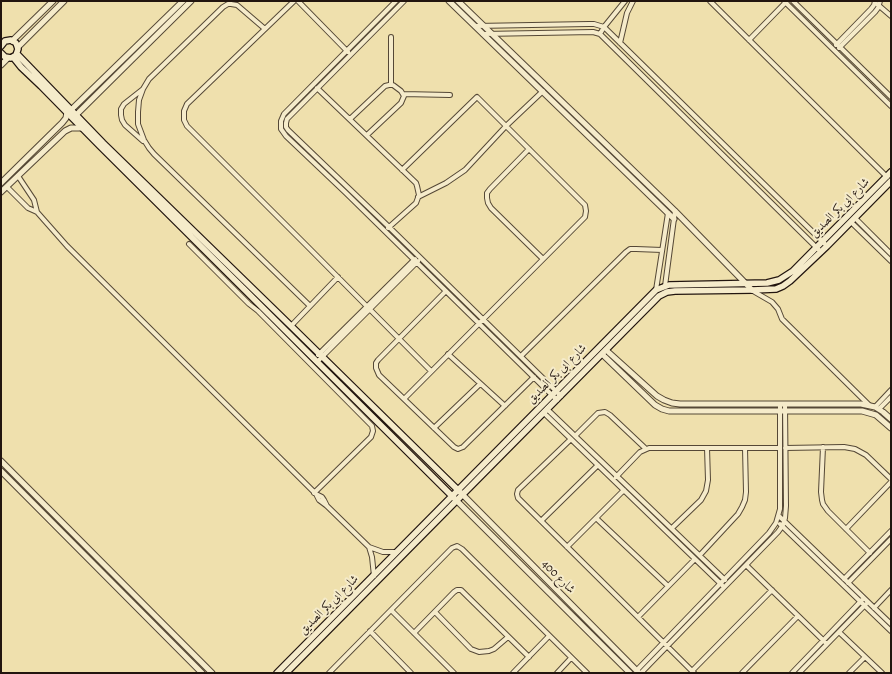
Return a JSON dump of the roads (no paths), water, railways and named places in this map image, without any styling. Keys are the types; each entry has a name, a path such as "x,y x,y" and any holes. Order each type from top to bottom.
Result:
{"main road":[{"path":"2,43 9,40 16,43 18,47 12,56"},
{"path":"1,53 3,56 12,56"},
{"path":"12,56 21,67 43,84 69,111 82,128 102,145 291,326 463,495"},
{"path":"69,111 76,115 102,145 457,501"},
{"name":"شارع ابى بكر الصديق","path":"277,673 656,290 665,286 767,283 779,280 793,271 818,250 827,246 853,220 890,177"},
{"name":"شارع ابى بكر الصديق","path":"286,673 659,296 667,292 675,291 776,289 783,286 790,281 818,250 822,241 890,177"},
{"path":"299,651 304,656"}],"street":[{"path":"12,41 53,1"},
{"path":"18,47 64,1"},
{"path":"1,183 60,126 69,111 183,1"},
{"path":"76,115 191,1"},
{"path":"294,1 187,104 184,112 184,120 187,126 232,172 338,276 431,371"},
{"path":"298,1 351,54"},
{"path":"396,1 284,114 281,121 284,134 534,377 554,393"},
{"path":"404,1 287,119 287,129 521,356 559,398"},
{"path":"449,1 674,219"},
{"path":"458,1 676,211 747,283 752,290 772,302 778,309 782,319 869,405"},
{"path":"600,34 625,1"},
{"path":"620,43 627,13 633,1"},
{"path":"710,1 890,177"},
{"path":"793,1 891,97"},
{"path":"749,40 786,2 891,106"},
{"path":"834,50 875,12 877,2"},
{"path":"877,2 891,16"},
{"path":"145,143 138,118 139,100 143,89 149,79 225,5 237,5 265,29"},
{"path":"389,9 392,12"},
{"path":"36,18 42,23"},
{"path":"475,26 594,24 604,27 827,246"},
{"path":"483,34 593,32 600,34 818,250"},
{"path":"391,37 391,85"},
{"path":"1,65 12,56"},
{"path":"350,119 387,85 397,87 402,91 403,98 401,103 367,136"},
{"path":"317,88 416,183 419,192 418,198 414,205 385,231"},
{"path":"143,89 126,101 121,109 122,120 125,125 310,306"},
{"path":"418,198 446,183 465,170 506,126 542,91"},
{"path":"403,94 450,95"},
{"path":"402,170 477,97 530,149 584,204 586,208 585,217 404,399"},
{"path":"60,126 65,131"},
{"path":"1,192 65,131 71,128 82,128"},
{"path":"530,149 490,189 487,193 487,198 491,208 543,259"},
{"path":"18,176 34,200 37,212"},
{"path":"7,187 28,208 37,212 77,256 315,494 319,500 369,547 383,552 397,552"},
{"path":"656,290 669,205"},
{"path":"665,286 676,211"},
{"path":"853,220 891,254"},
{"path":"853,220 891,261"},
{"path":"189,244 372,426 373,431 371,437 315,494"},
{"path":"521,356 624,253 636,248 662,250"},
{"path":"316,361 419,257"},
{"path":"291,326 338,276"},
{"path":"446,291 378,360 376,363 376,368 379,375 456,449 463,447 534,377"},
{"path":"604,352 657,396 668,402 680,404 861,404 877,408 891,419"},
{"path":"604,352 655,404 665,410 866,411 880,418 891,428"},
{"path":"448,354 505,406"},
{"path":"434,428 480,384"},
{"path":"877,408 891,390"},
{"path":"877,408 891,397"},
{"path":"639,672 720,583 769,533 777,521 780,509 782,404"},
{"path":"546,411 617,476 729,583"},
{"path":"665,644 729,583 782,526 786,506 786,448 782,411"},
{"path":"646,449 610,415 605,412 598,413 518,491 517,496 540,521 693,672 772,590"},
{"path":"573,437 598,465 724,587"},
{"path":"614,480 640,452 652,447 780,448"},
{"path":"823,447 823,504 828,511 870,553"},
{"path":"786,448 848,447 866,455 891,479"},
{"path":"672,528 701,500 706,491 708,480 707,448"},
{"path":"700,555 742,507 745,496 745,448"},
{"path":"1,461 212,673"},
{"path":"540,521 598,465"},
{"path":"1,471 202,673"},
{"path":"846,529 891,482"},
{"path":"567,547 624,490"},
{"name":"شارع 400","path":"463,495 639,672"},
{"name":"شارع 400","path":"457,501 630,673"},
{"path":"779,516 848,583 862,600 864,606 891,631"},
{"path":"596,518 668,586"},
{"path":"777,521 862,600 868,602 891,624"},
{"path":"844,579 891,531"},
{"path":"848,583 891,539"},
{"path":"328,673 452,548 457,546 462,549 587,673"},
{"path":"369,547 374,576"},
{"path":"638,617 695,559"},
{"path":"746,565 827,644"},
{"path":"414,633 454,592 461,590 529,657"},
{"path":"874,608 891,590"},
{"path":"792,673 862,600"},
{"path":"799,673 868,602"},
{"path":"391,610 454,673"},
{"path":"435,612 464,641 474,650 479,652 494,649 508,636"},
{"path":"742,673 798,616"},
{"path":"370,631 411,673"},
{"path":"839,632 882,673"},
{"path":"513,673 549,636"},
{"path":"849,673 865,657"},
{"path":"557,673 571,658"}]}
